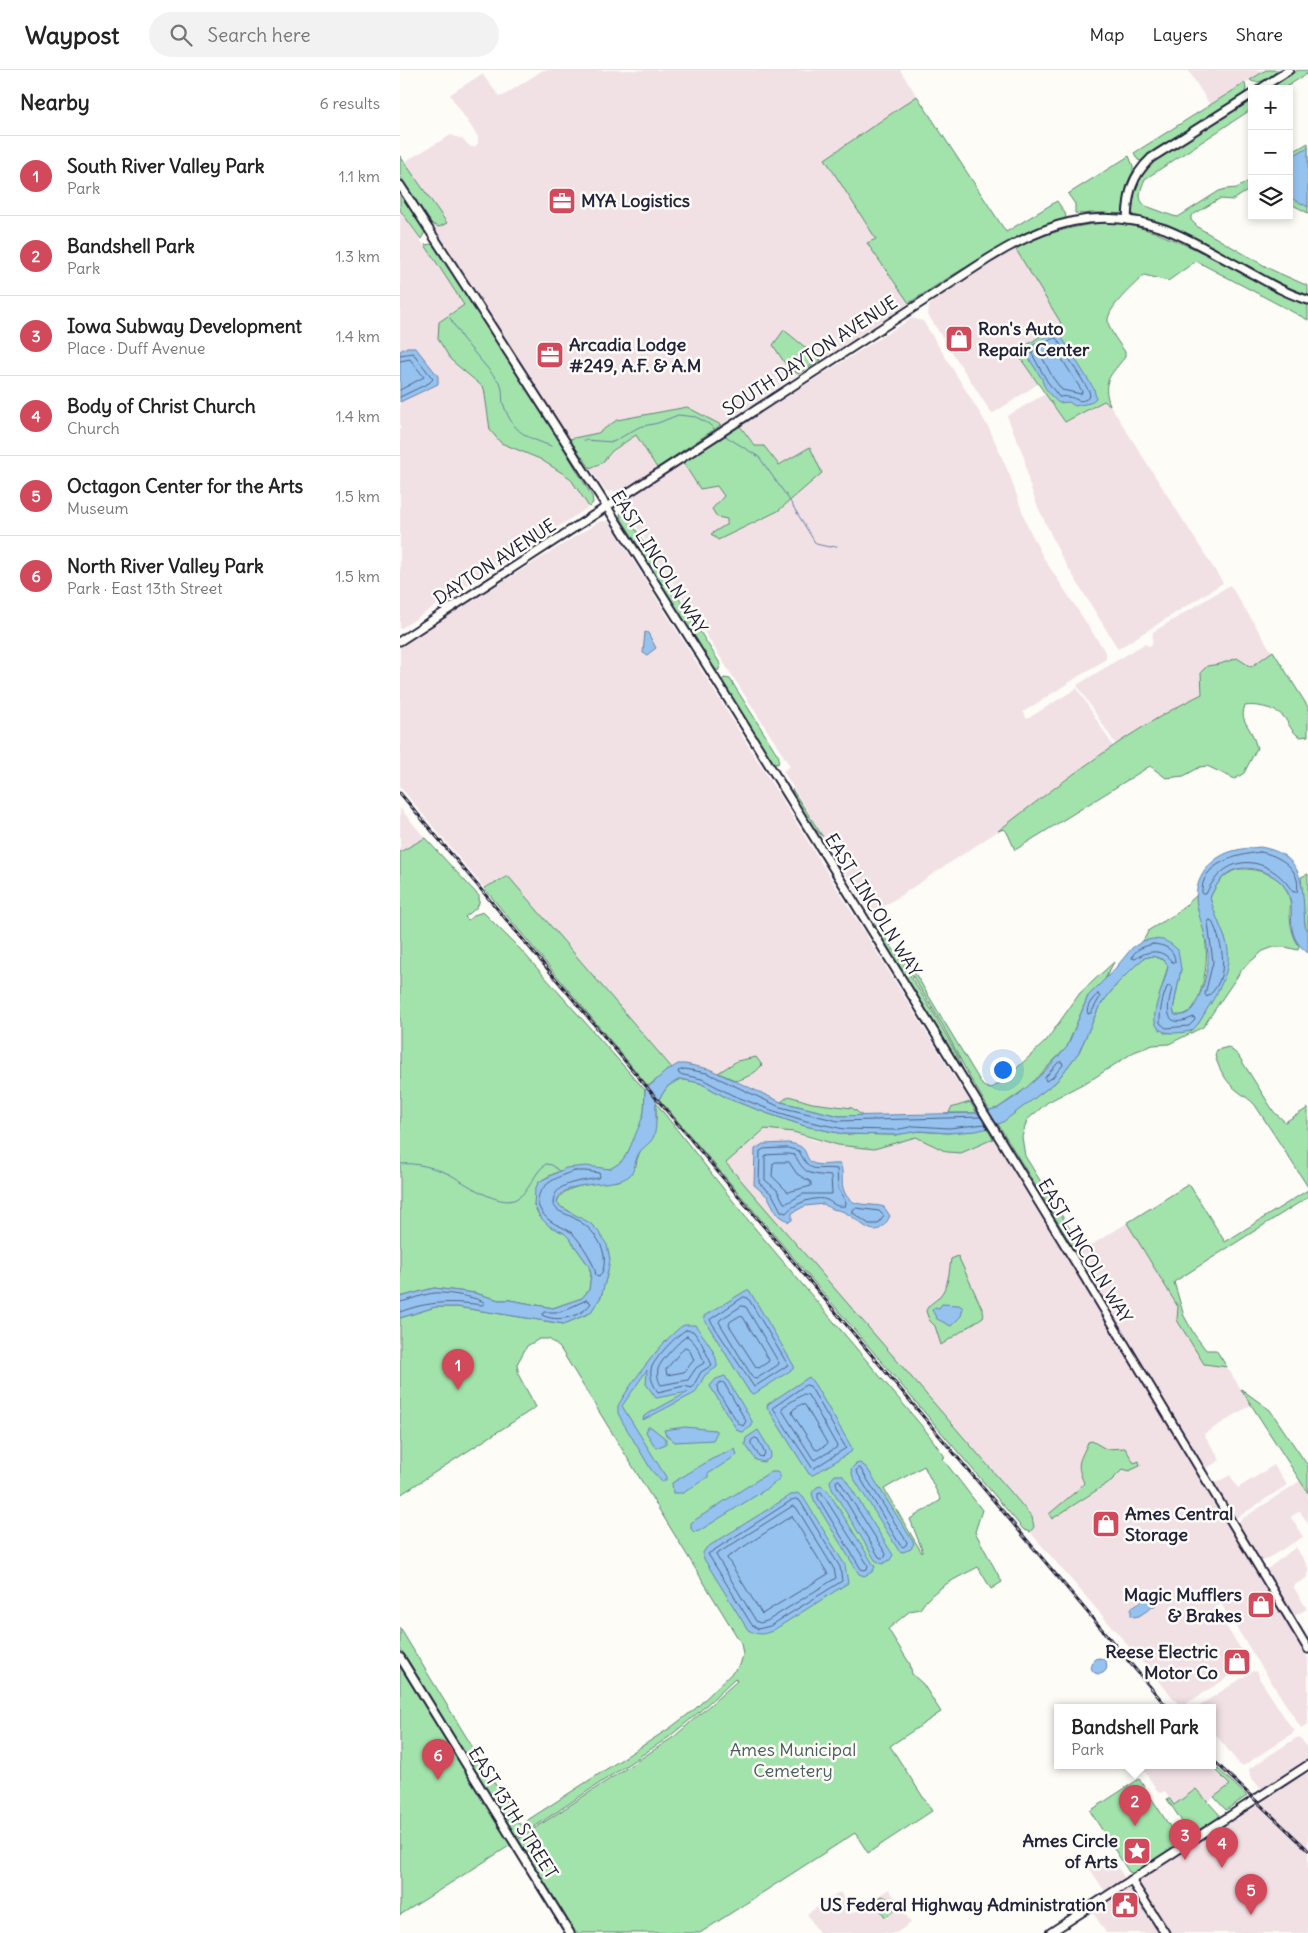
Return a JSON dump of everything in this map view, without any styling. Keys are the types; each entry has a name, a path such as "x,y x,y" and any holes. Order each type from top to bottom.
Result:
{"main road":[{"path":"1266,85 1289,70"},
{"path":"1248,97 1150,158 1139,169 1129,196 1127,220 1166,230 1283,290 1308,300"},
{"name":"EAST LINCOLN WAY","path":"400,185 607,506 998,1137 1308,1649"},
{"name":"SOUTH DAYTON AVENUE","path":"607,506 988,259 1031,234 1076,221 1127,220"},
{"name":"DAYTON AVENUE","path":"400,641 607,506"},
{"name":"EAST 13TH STREET","path":"400,1656 570,1933"},
{"path":"1050,1933 1308,1765"},
{"path":"1131,1880 1165,1933"}],"shaded area":[{"path":"543,70 900,70 917,96 825,159 876,239 867,244 909,303 821,360 784,330 786,365 798,374 721,425 687,407 617,420 598,433 569,439 432,224 436,226 447,223 404,162 451,135 462,139 471,147 475,147 478,143 478,137 450,95 452,93 482,74 499,96 503,96"},
{"path":"1188,70 1266,70 1210,105"},
{"path":"400,210 465,305 439,322 470,377 484,388 490,430 502,443 540,459 570,478 589,507 400,629"},
{"path":"1015,248 1062,323 1017,352 1038,384 992,414 928,315 929,306 937,298"},
{"path":"912,318 923,321 989,428 1010,476 1027,525 1043,557 1106,653 1106,659 1023,712 1027,719 1077,688 1114,748 1066,779 998,831 871,915 783,771 790,766 622,504 682,461 700,488 717,486 724,496 727,524 718,540 778,511 795,497 810,448 779,465 764,446 755,446 740,426"},
{"path":"1045,394 1065,422 1104,401 1110,405 1223,583 1118,649 1061,556 1037,505 1029,483 1024,457 1007,416"},
{"path":"636,435 657,468 616,493 614,491 608,492 603,488 590,468 602,463 612,451"},
{"path":"600,521 608,521 611,525 970,1102 951,1108 949,1113 863,1116 852,1108 812,1103 789,1096 781,1102 737,1081 745,1078 737,1061 718,1073 709,1069 675,1066 672,1068 508,876 484,888 400,787 400,646"},
{"path":"1230,585 1272,652 1251,667 1237,658 1207,666 1201,673 1202,694 1116,745 1077,685 1144,644 1152,645 1153,632"},
{"path":"400,808 425,838 400,852"},
{"path":"765,1128 793,1132 814,1140 874,1149 916,1137 935,1147 961,1153 993,1139 1308,1658 1308,1724 1301,1728 1221,1604 1214,1608 1249,1664 1186,1704 1178,1704 1030,1532 1034,1527 1032,1517 725,1163"},
{"path":"1127,1223 1178,1307 1177,1320 1204,1364 1227,1367 1251,1405 1204,1434 1220,1460 1207,1468 1204,1467 1075,1255"},
{"path":"1274,1465 1287,1485 1238,1517 1233,1517 1214,1484 1230,1475 1238,1488"},
{"path":"1300,1481 1308,1493 1308,1524 1300,1511 1291,1517 1303,1537 1261,1561 1239,1526 1239,1521"},
{"path":"1296,1547 1308,1567 1308,1577 1293,1586 1307,1609 1294,1616 1266,1570"},
{"path":"1253,1671 1258,1672 1259,1678 1291,1727 1295,1729 1293,1733 1243,1766 1240,1765 1216,1735 1216,1704 1202,1704"},
{"path":"1300,1737 1308,1749 1308,1758 1263,1788 1260,1788 1250,1776 1249,1769"},
{"path":"1216,1767 1217,1771 1230,1785 1207,1803 1196,1789 1174,1805 1165,1791 1158,1792 1144,1769 1216,1769"},
{"path":"1308,1771 1308,1933 1106,1933 1092,1911 1256,1804 1257,1806 1265,1801 1263,1799"},
{"path":"1093,1856 1100,1868 1113,1859 1125,1879 1105,1892 1085,1861"},
{"path":"889,1889 911,1923 896,1933 819,1933 807,1914 840,1892 853,1913"}],"green space":[{"path":"1266,70 1280,70 1261,81 1254,82 1250,80"},
{"path":"1298,70 1308,70 1308,73 1289,85 1274,85"},
{"path":"1245,83 1246,89 1244,94 1157,148 1141,161 1138,160 1134,153"},
{"path":"917,96 1006,232 1057,201 1066,217 1064,221 1036,229 997,249 909,303 867,243 876,239 825,159"},
{"path":"1248,102 1248,112 1145,179 1140,197 1146,206 1178,217 1219,191 1237,188 1248,181 1248,191 1233,200 1219,199 1191,216 1191,220 1199,228 1272,270 1308,286 1308,298 1166,224 1133,215 1131,198 1135,186 1147,167"},
{"path":"1308,143 1308,213 1293,205 1293,152"},
{"path":"400,156 447,223 439,227 432,224 400,176"},
{"path":"1129,156 1133,171 1127,184 1122,214 1075,213 1075,204 1068,194"},
{"path":"400,191 424,228 425,232 421,239 400,210"},
{"path":"1100,223 1127,224 1154,232 1193,248 1300,303 1308,305 1308,320 1196,261 1168,281 1144,275 1122,296 1109,316 1110,329 1125,352 1125,357 1107,384 1107,397 1110,405 1104,401 1065,422 1016,352 1061,323 1015,248 1057,232"},
{"path":"431,244 437,249 536,402 592,496 593,503 589,507 570,478 540,459 501,443 490,430 484,388 451,360 438,339 439,322 464,305 425,245"},
{"path":"784,330 821,360 798,374 786,365 773,345"},
{"path":"687,407 721,425 657,468 636,435 612,451 602,463 590,468 569,439 598,433 617,420"},
{"path":"740,426 755,446 764,446 779,465 810,447 822,473 778,511 718,540 711,534 727,524 727,519 717,517 712,509 724,496 717,486 700,489 682,461"},
{"path":"624,511 721,665 718,671 712,666 621,518 620,514"},
{"path":"1273,651 1308,707 1308,736 1300,737 1297,735 1283,716 1275,711 1259,706 1245,706 1244,720 1257,748 1244,773 1235,779 1207,766 1200,767 1184,776 1166,778 1150,766 1015,850 1007,832 1004,829 998,831 1122,740 1202,694 1201,672 1207,666 1237,658 1251,667"},
{"path":"724,678 730,679 779,757 778,764 773,763 723,684"},
{"path":"792,789 823,837 812,826 793,795"},
{"path":"425,838 479,896 478,906 465,917 468,920 474,915 483,912 521,950 645,1090 644,1113 639,1128 631,1147 621,1162 615,1167 608,1169 572,1169 557,1172 538,1183 534,1205 540,1217 549,1226 564,1233 569,1238 589,1266 591,1274 589,1290 582,1298 553,1308 510,1300 499,1300 475,1293 434,1288 400,1297 400,852"},
{"path":"1238,869 1263,872 1271,875 1283,885 1288,892 1291,926 1299,946 1298,950 1274,947 1263,951 1243,968 1203,1027 1169,1044 1153,1045 1134,1052 1094,1078 1048,1102 1027,1120 1022,1137 1025,1156 1083,1250 1077,1254 998,1124 1056,1082 1079,1052 1099,1007 1117,984 1144,958 1153,956 1164,960 1168,966 1156,1008 1164,1033 1191,1031 1198,1024 1209,1005 1226,941 1210,898 1221,880"},
{"path":"1308,874 1308,931 1305,926 1301,877"},
{"path":"508,876 672,1068 648,1086 484,888"},
{"path":"1197,895 1206,945 1205,972 1198,999 1190,1012 1183,1015 1175,1015 1173,1010 1181,969 1143,941 1149,930 1177,913"},
{"path":"874,922 936,1017 957,1055 967,1079 874,926"},
{"path":"901,950 983,1086 990,1089 1003,1081 1046,1041 1080,993 1114,962 1104,981 1088,996 1067,1047 1028,1087 998,1108 990,1111 942,1024 898,952"},
{"path":"1228,1047 1238,1055 1274,1112 1285,1122 1308,1108 1308,1187 1255,1105 1231,1085 1218,1065 1215,1055 1217,1050"},
{"path":"756,1057 762,1065 754,1073 737,1081 718,1073 737,1061"},
{"path":"680,1079 700,1083 729,1099 769,1114 805,1126 843,1134 895,1135 915,1131 948,1133 987,1128 993,1139 961,1153 947,1152 916,1137 874,1149 838,1145 793,1132 765,1129 726,1163 1032,1517 1034,1527 1030,1532 1024,1530 659,1099 668,1086"},
{"path":"789,1096 812,1103 852,1108 863,1116 839,1116 781,1102"},
{"path":"970,1102 977,1113 949,1113 951,1108"},
{"name":"Ames Municipal Cemetery","path":"656,1103 748,1220 926,1431 945,1457 942,1458 982,1510 975,1532 1002,1582 991,1589 978,1567 939,1589 920,1609 910,1611 888,1629 910,1664 912,1674 923,1684 941,1712 890,1746 932,1811 868,1853 855,1833 700,1933 570,1933 514,1843 400,1915 400,1657 514,1842 675,1736 737,1681 735,1678 669,1737 519,1837 515,1837 400,1648 400,1628 520,1825 670,1728 695,1709 740,1665 743,1655 741,1643 560,1348 549,1339 539,1339 527,1346 517,1364 519,1376 536,1407 400,1495 400,1318 435,1307 457,1307 564,1324 590,1313 601,1297 608,1271 569,1211 557,1203 565,1192 583,1185 619,1181 636,1166 639,1154 654,1125","holes":["924,1466 941,1500 910,1519 922,1553 884,1489"]},
{"path":"1189,1184 1225,1242 1308,1190 1308,1197 1174,1282 1184,1316 1194,1334 1206,1350 1216,1350 1227,1367 1204,1364 1177,1320 1178,1307 1127,1223"},
{"path":"958,1256 984,1313 983,1317 941,1345 935,1326 929,1320 926,1311 945,1288 951,1259"},
{"path":"1241,1389 1270,1410 1308,1466 1308,1493"},
{"path":"1092,1441 1106,1449 1125,1448 1134,1463 1139,1461 1140,1466 1129,1471 1123,1469 1111,1481 1052,1519 1049,1514 1084,1483 1079,1466 1088,1442"},
{"path":"1218,1769 1247,1796 1226,1810 1214,1797 1230,1785 1216,1771"},
{"path":"1139,1779 1180,1842 1133,1873 1129,1872 1090,1811"},
{"path":"1196,1789 1219,1814 1219,1817 1189,1836 1182,1828 1183,1823 1167,1799 1169,1798 1174,1805"},
{"path":"882,1896 889,1899 896,1910 885,1917 875,1901"}],"water":[{"path":"1308,147 1308,207 1293,199 1293,156"},
{"path":"1055,331 1059,333 1094,389 1096,398 1090,403 1075,406 1069,402 1059,403 1046,389 1026,354 1028,348"},
{"path":"407,347 415,347 438,376 438,384 400,402 400,351"},
{"path":"645,632 648,633 656,648 647,655 643,653"},
{"path":"1260,847 1275,851 1286,857 1294,865 1299,875 1302,886 1305,926 1308,931 1308,953 1299,945 1294,937 1289,895 1279,881 1266,872 1250,868 1242,868 1225,875 1219,881 1210,898 1225,938 1228,964 1220,988 1200,1021 1191,1031 1173,1033 1161,1030 1156,1024 1157,1004 1168,966 1164,960 1153,956 1144,958 1117,984 1099,1007 1079,1052 1056,1082 1003,1122 976,1131 948,1133 920,1131 895,1135 843,1134 805,1126 769,1114 729,1099 700,1083 680,1079 668,1086 656,1103 655,1134 652,1140 639,1153 633,1171 629,1176 612,1182 577,1186 560,1195 557,1203 590,1223 607,1245 610,1260 608,1271 601,1297 590,1313 564,1324 457,1307 435,1307 400,1318 400,1297 434,1288 475,1293 499,1300 510,1300 553,1308 582,1298 589,1290 591,1274 589,1266 564,1233 549,1226 540,1217 534,1205 535,1190 538,1183 566,1168 586,1166 610,1169 621,1162 628,1152 644,1112 645,1090 665,1072 678,1064 709,1069 781,1102 839,1116 977,1113 998,1108 1018,1095 1043,1073 1067,1047 1088,996 1113,971 1132,948 1143,941 1163,940 1178,950 1181,969 1173,1010 1175,1015 1188,1013 1194,1006 1200,993 1208,962 1206,941 1197,906 1197,887 1205,870 1219,857 1237,850"},
{"path":"788,1143 801,1147 808,1159 815,1164 840,1164 843,1188 846,1195 850,1200 860,1204 884,1207 890,1216 885,1224 880,1229 870,1229 846,1213 824,1204 805,1206 792,1213 792,1220 789,1222 777,1214 768,1197 754,1185 755,1149 763,1144"},
{"path":"749,1290 794,1366 793,1369 754,1394 750,1393 704,1319 704,1316"},
{"path":"942,1304 959,1305 963,1308 961,1316 951,1326 937,1319 932,1310 935,1307 939,1308"},
{"path":"684,1325 695,1325 706,1339 713,1350 717,1367 705,1375 695,1393 643,1420 644,1416 688,1392 656,1398 646,1384 647,1370 622,1406 666,1477 666,1480 662,1482 652,1471 622,1421 618,1413 618,1406 648,1362 668,1339"},
{"path":"725,1376 752,1421 752,1426 743,1432 738,1431 735,1427 710,1386 716,1379"},
{"path":"809,1377 852,1448 851,1452 813,1475 809,1474 767,1407 768,1404"},
{"path":"648,1427 651,1427 666,1439 666,1444 656,1448 646,1432"},
{"path":"685,1427 715,1430 717,1432 713,1440 675,1442 666,1435 664,1430"},
{"path":"758,1430 771,1454 769,1459 763,1462 756,1460 745,1444 746,1438"},
{"path":"735,1449 737,1455 708,1474 708,1477 683,1493 673,1493 672,1483 712,1459"},
{"path":"860,1463 867,1468 914,1543 911,1549 903,1552 899,1551 853,1477 851,1469"},
{"path":"770,1472 777,1472 780,1478 768,1488 699,1531 694,1532 691,1529 691,1523"},
{"path":"835,1475 842,1475 846,1480 893,1555 890,1560 882,1564 875,1560 832,1489 830,1481"},
{"path":"821,1486 828,1491 875,1567 872,1572 864,1576 859,1574 814,1500 812,1493 817,1487"},
{"path":"797,1493 803,1497 845,1565 848,1583 772,1631 763,1634 755,1633 748,1630 704,1559 703,1553 706,1548"},
{"path":"1162,1589 1167,1595 1166,1598 1139,1616 1134,1617 1131,1615 1132,1607"},
{"path":"1099,1658 1105,1660 1107,1666 1105,1672 1099,1674 1093,1672 1091,1666 1093,1660"}],"waterway":[{"path":"450,318 462,338 500,383 503,403 512,423 528,437 551,446"},
{"path":"584,440 613,442 639,427 658,423 678,415 696,417 709,424 716,431"},
{"path":"722,434 759,457 788,498 816,544 829,547 837,546"},
{"path":"400,1164 418,1165 438,1170 491,1197 509,1201 521,1196 546,1164 552,1165 559,1171"}],"railway":[{"path":"400,793 1164,1704"},
{"path":"1216,1763 1308,1850"}],"place":[{"name":"MYA Logistics","path":"562,201"},
{"name":"Ron's Auto Repair Center","path":"959,339"},
{"name":"Arcadia Lodge #249, A.F. & A.M","path":"550,355"},
{"name":"South River Valley Park","path":"458,1390"},
{"name":"Ames Central Storage","path":"1106,1524"},
{"name":"Magic Mufflers & Brakes","path":"1261,1605"},
{"name":"Reese Electric Motor Co","path":"1237,1662"},
{"name":"North River Valley Park","path":"438,1780"},
{"name":"Bandshell Park","path":"1135,1826"},
{"name":"Ames Circle of Arts","path":"1137,1851"},
{"name":"Iowa Subway Development","path":"1185,1860"},
{"name":"Body of Christ Church","path":"1222,1868"},
{"name":"US Federal Highway Administration","path":"1125,1905"},
{"name":"Octagon Center for the Arts","path":"1251,1915"}]}
